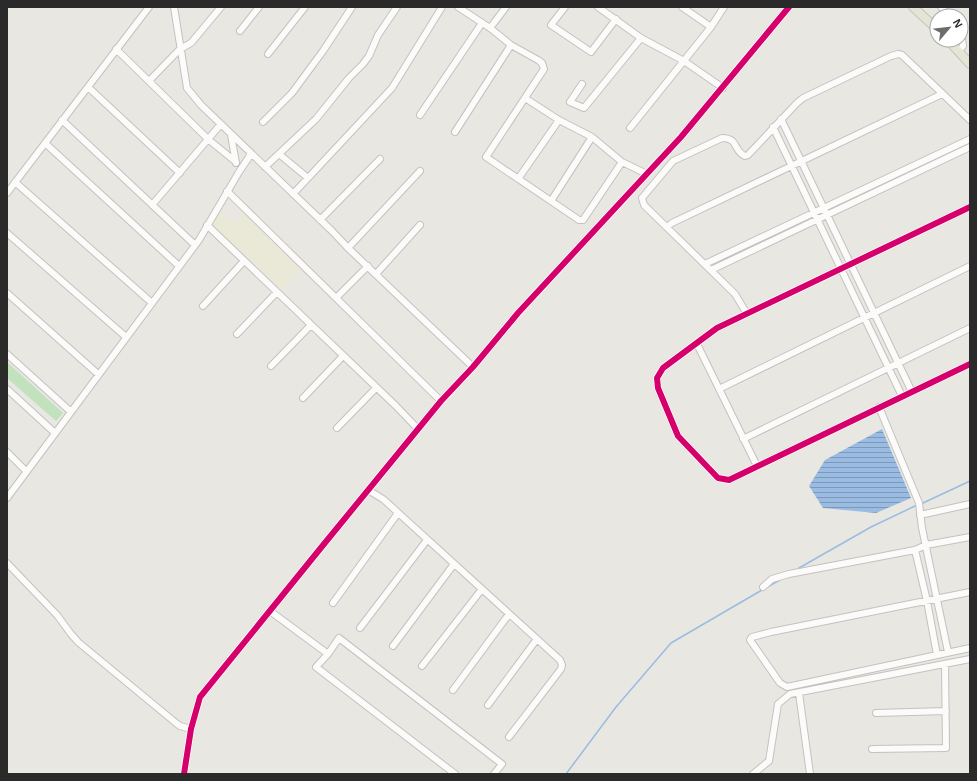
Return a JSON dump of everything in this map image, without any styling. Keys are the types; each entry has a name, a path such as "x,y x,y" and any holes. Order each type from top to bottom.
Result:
{"main road":[{"path":"913,7 929,22"},
{"path":"956,48 970,64"}],"street":[{"path":"7,193 149,7"},
{"path":"174,7 187,88 201,105 473,367"},
{"path":"149,81 180,49 191,43 221,7"},
{"path":"240,30 259,7"},
{"path":"268,54 305,7"},
{"path":"263,122 292,93 324,52 352,7"},
{"path":"265,167 316,119 349,78 364,64 378,35 397,7"},
{"path":"293,194 392,88 442,7"},
{"path":"458,7 490,28 511,45 538,60 543,65 544,69 486,157 579,220 583,220 622,162"},
{"path":"490,28 506,7"},
{"path":"565,7 551,25 591,52 616,20"},
{"path":"598,7 642,38 684,61 723,88"},
{"path":"682,7 711,27"},
{"path":"630,128 711,27 724,7"},
{"path":"184,774 191,729 200,697 441,401 473,367 518,313 681,137 789,7"},
{"path":"420,115 482,23"},
{"path":"582,84 570,102 584,108 642,38"},
{"path":"455,132 511,45"},
{"path":"116,49 209,140 236,162"},
{"path":"748,314 734,294 644,205 642,198 673,161 722,138 729,138 734,142 741,154 745,156 748,155 773,127 803,98 898,54 902,55 970,120"},
{"path":"88,87 180,173"},
{"path":"667,227 672,223 791,165 942,94"},
{"path":"525,98 558,120 592,137 622,162 647,174"},
{"path":"781,119 912,392"},
{"path":"62,120 195,245"},
{"path":"518,179 558,120"},
{"path":"152,205 209,140 221,124"},
{"path":"773,127 902,396"},
{"path":"232,135 239,172"},
{"path":"551,201 592,137"},
{"path":"711,270 818,219 826,212 970,139"},
{"path":"45,143 179,266"},
{"path":"705,264 814,213 826,212 970,147"},
{"path":"7,498 70,411 195,245 251,154"},
{"path":"279,154 308,178"},
{"path":"320,220 380,159"},
{"path":"348,248 420,171"},
{"path":"15,182 152,303"},
{"path":"227,191 441,401"},
{"path":"970,207 717,328 663,368 657,378 658,388 678,436 718,478 722,480 729,480 970,364"},
{"path":"207,225 418,429"},
{"path":"376,274 420,225"},
{"path":"7,233 126,337"},
{"path":"203,306 244,261"},
{"path":"336,298 368,266"},
{"path":"719,389 970,266"},
{"path":"237,334 277,292"},
{"path":"7,294 98,374"},
{"path":"271,366 311,325"},
{"path":"743,438 970,328"},
{"path":"697,344 757,466"},
{"path":"7,354 70,411"},
{"path":"303,398 343,356"},
{"path":"337,428 376,388"},
{"path":"7,389 55,433"},
{"path":"879,407 916,495 948,652"},
{"path":"7,452 26,471"},
{"path":"368,490 383,499 560,660 562,665 561,669 509,737"},
{"path":"920,515 970,504"},
{"path":"333,603 398,513"},
{"path":"763,587 772,579 789,574 915,550 926,545 970,537"},
{"path":"360,628 427,540"},
{"path":"915,550 927,601 937,655"},
{"path":"7,563 57,615 78,642 176,723 180,726 191,729"},
{"path":"393,646 454,564"},
{"path":"422,666 482,589"},
{"path":"970,592 771,632 752,637 750,640 780,683 787,687 970,648"},
{"path":"270,611 328,654"},
{"path":"454,690 509,614"},
{"path":"455,774 316,667 328,654 339,638 502,764 494,774"},
{"path":"488,705 537,639"},
{"path":"753,774 769,761 778,704 790,694 970,659"},
{"path":"872,748 946,748 945,664"},
{"path":"799,693 810,774"},
{"path":"876,713 946,711"}],"shaded area":[{"path":"219,210 234,223 244,214 301,270 281,291 211,225"}],"green space":[{"path":"7,362 63,413 56,421 7,378"}],"water":[{"path":"882,429 911,498 876,513 823,508 809,486 825,460"}],"waterway":[{"path":"923,503 970,481"},
{"path":"799,568 871,527 915,506"},
{"path":"767,587 780,580"},
{"path":"566,774 616,707 671,643 762,590"}],"cycle path":[{"path":"184,774 191,729 200,697 441,401 473,367 518,313 681,137 789,7"},
{"path":"970,207 717,328 663,368 657,378 658,388 678,436 718,478 729,480 970,364"}]}
